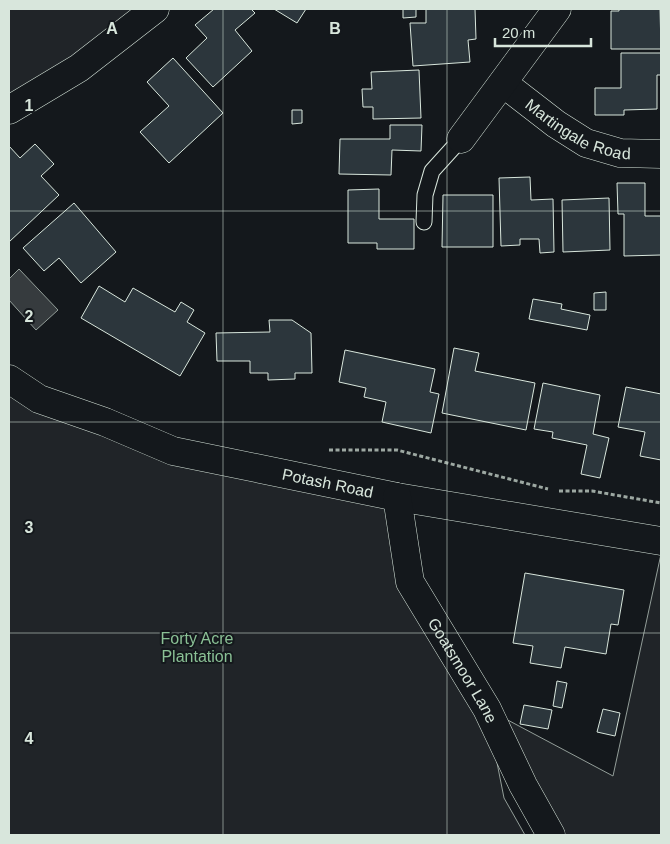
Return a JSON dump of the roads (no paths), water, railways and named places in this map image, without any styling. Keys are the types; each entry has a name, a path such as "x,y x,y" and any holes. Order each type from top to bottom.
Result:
{"street":[{"path":"9,110 80,68 155,9"},
{"path":"461,139 558,9"},
{"name":"Martingale Road","path":"503,83 556,124 586,143 620,153 661,154"},
{"name":"Potash Road","path":"9,379 40,399 105,422 173,451 397,497 661,541"},
{"name":"Goatsmoor Lane","path":"397,497 410,582 487,710 523,784 551,835"}],"lane":[{"path":"424,222 425,195 432,171 461,139"}],"park label":[{"name":"Forty Acre Plantation","path":"197,647"}]}
